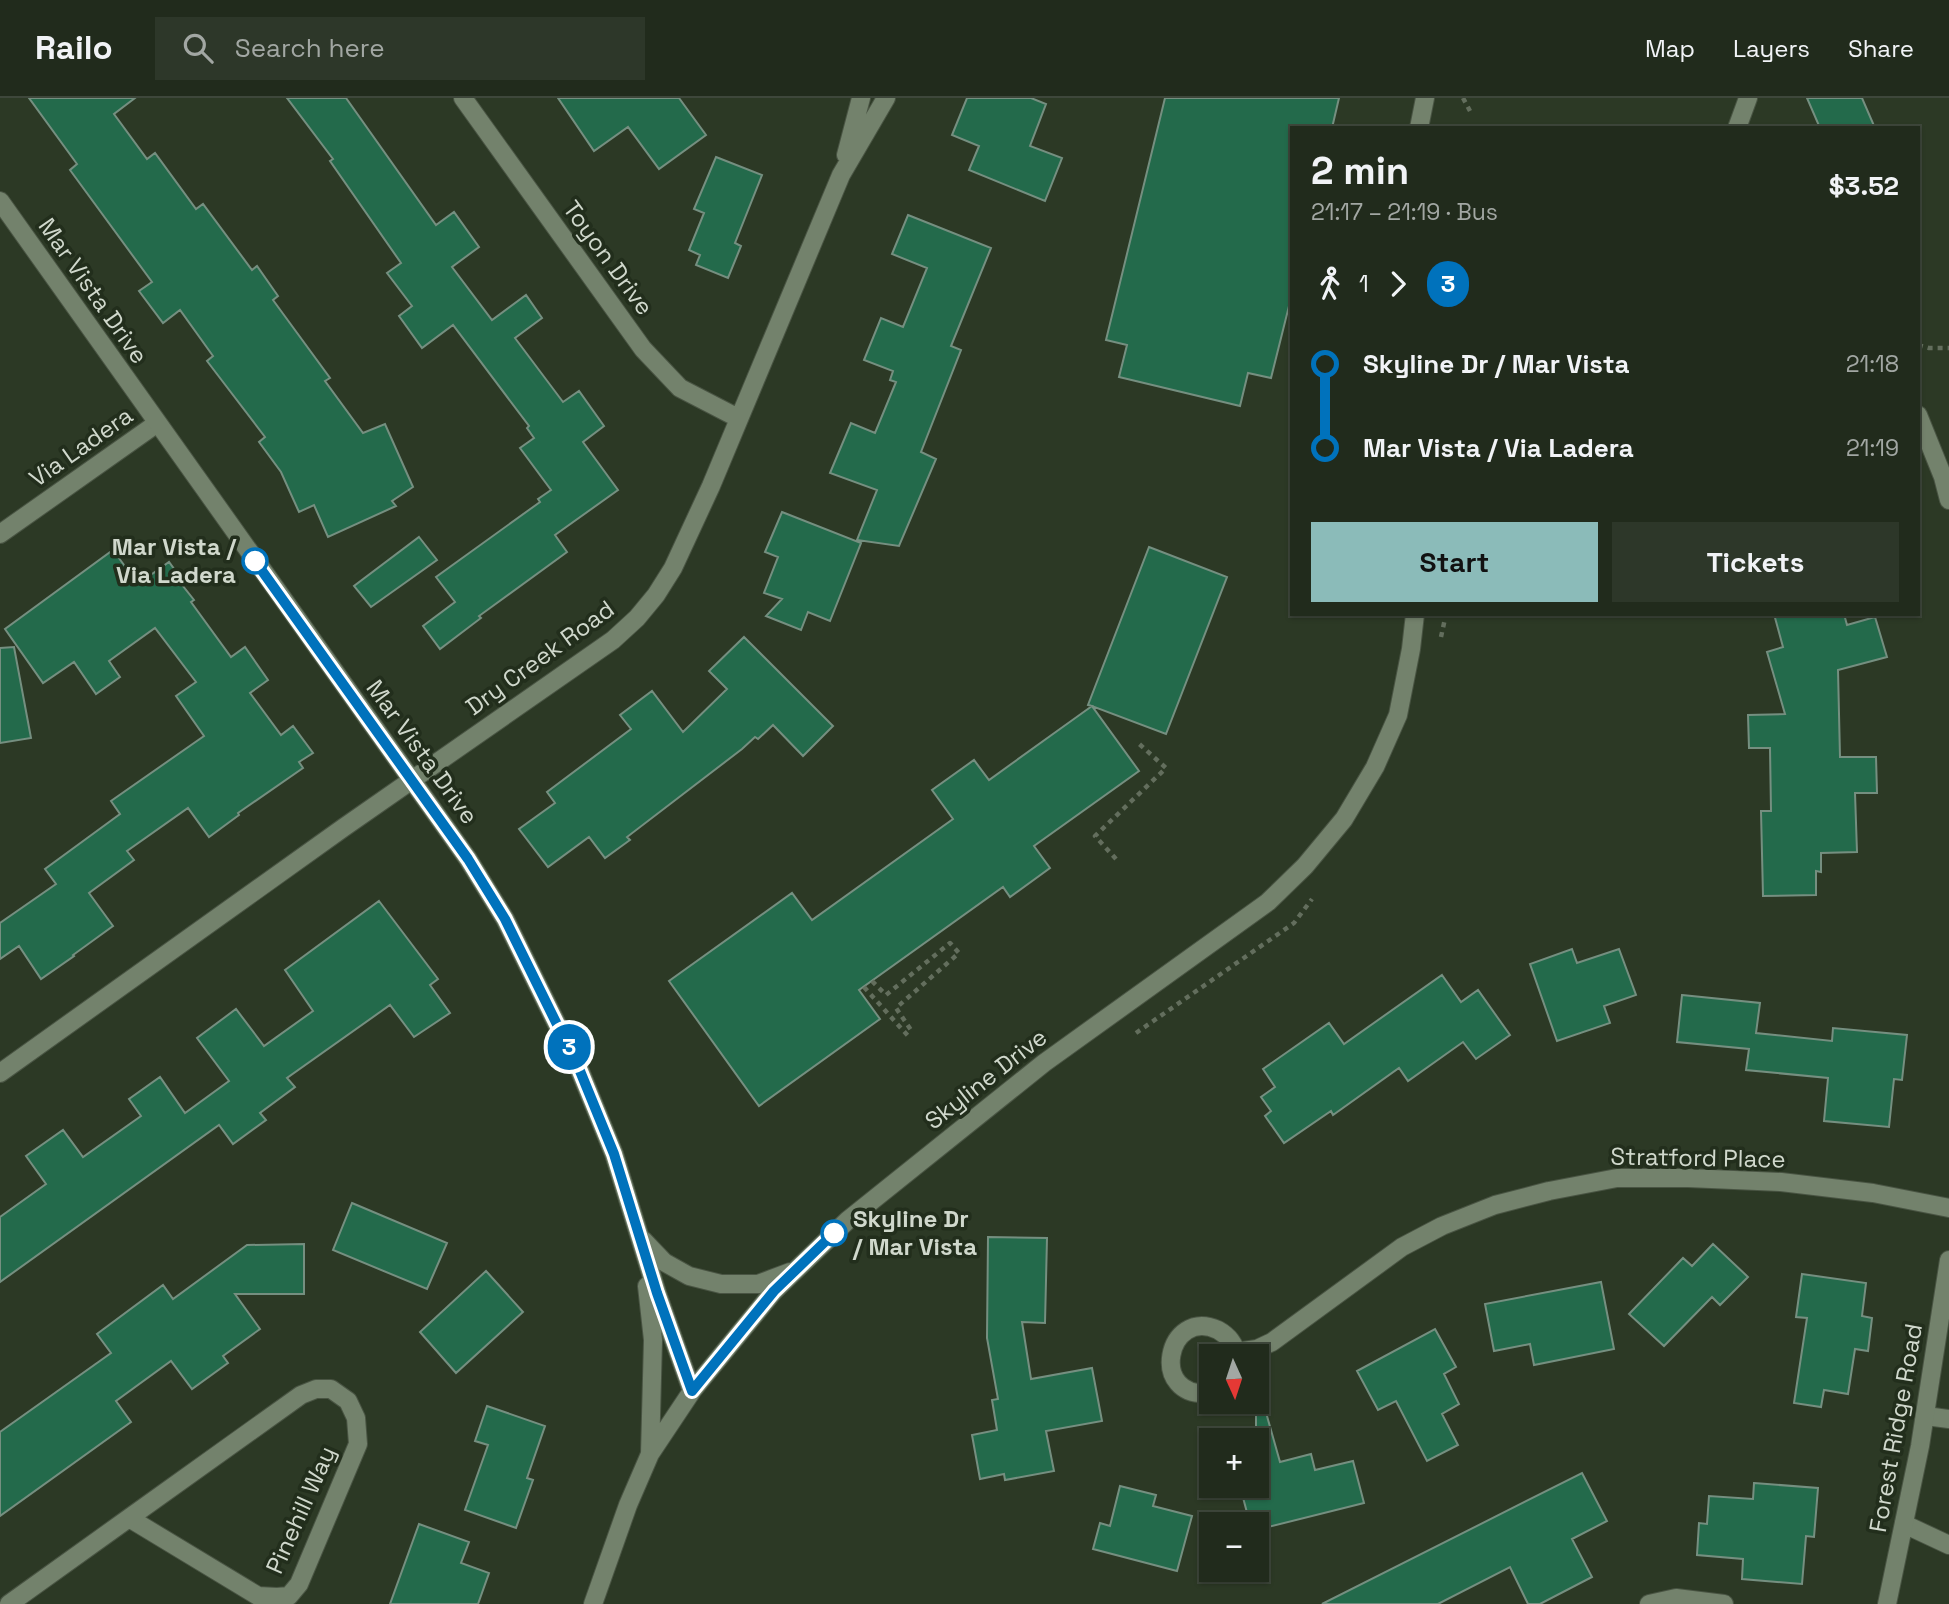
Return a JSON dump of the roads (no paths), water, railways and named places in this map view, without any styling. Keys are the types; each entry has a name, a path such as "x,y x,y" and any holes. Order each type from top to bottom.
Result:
{"street":[{"name":"Toyon Drive","path":"463,98 643,349 680,388 738,418"},
{"path":"841,175 860,98"},
{"name":"Dry Creek Road","path":"0,1073 412,779 613,640 637,618 673,568 711,486 841,175 886,98"},
{"path":"1419,126 1425,98"},
{"path":"1738,126 1748,98"},
{"name":"Mar Vista Drive","path":"0,201 156,424 412,779 505,919 580,1071 614,1154 692,1391"},
{"path":"1920,420 1943,477 1949,500"},
{"name":"Via Ladera","path":"0,534 156,424"},
{"name":"Skyline Drive","path":"593,1604 628,1505 650,1454 692,1391 758,1310 797,1269 848,1220 1022,1081 1269,902 1305,866 1344,819 1375,767 1398,715 1415,616"},
{"name":"Stratford Place","path":"1268,1344 1402,1247 1442,1226 1495,1205 1549,1191 1617,1178 1701,1178 1781,1182 1873,1194 1949,1208"},
{"path":"640,1237 664,1262 689,1276 722,1284 758,1284 797,1269"},
{"path":"640,1237 653,1340 650,1454"},
{"name":"Forest Ridge Road","path":"1887,1604 1926,1416 1949,1260"},
{"path":"1199,1394 1179,1384 1170,1364 1174,1343 1192,1329 1202,1327 1214,1328 1233,1344"},
{"name":"Pinehill Way","path":"9,1604 129,1518 302,1395 316,1389 331,1389 348,1401 356,1418 358,1444 299,1584 289,1596 258,1596 129,1518"},
{"path":"1926,1416 1949,1419"},
{"path":"1904,1524 1949,1545"},
{"path":"1649,1604 1676,1598 1724,1604"}],"place":[{"name":"Mar Vista / Via Ladera","path":"255,561"},
{"name":"Skyline Dr / Mar Vista","path":"834,1233"}]}
